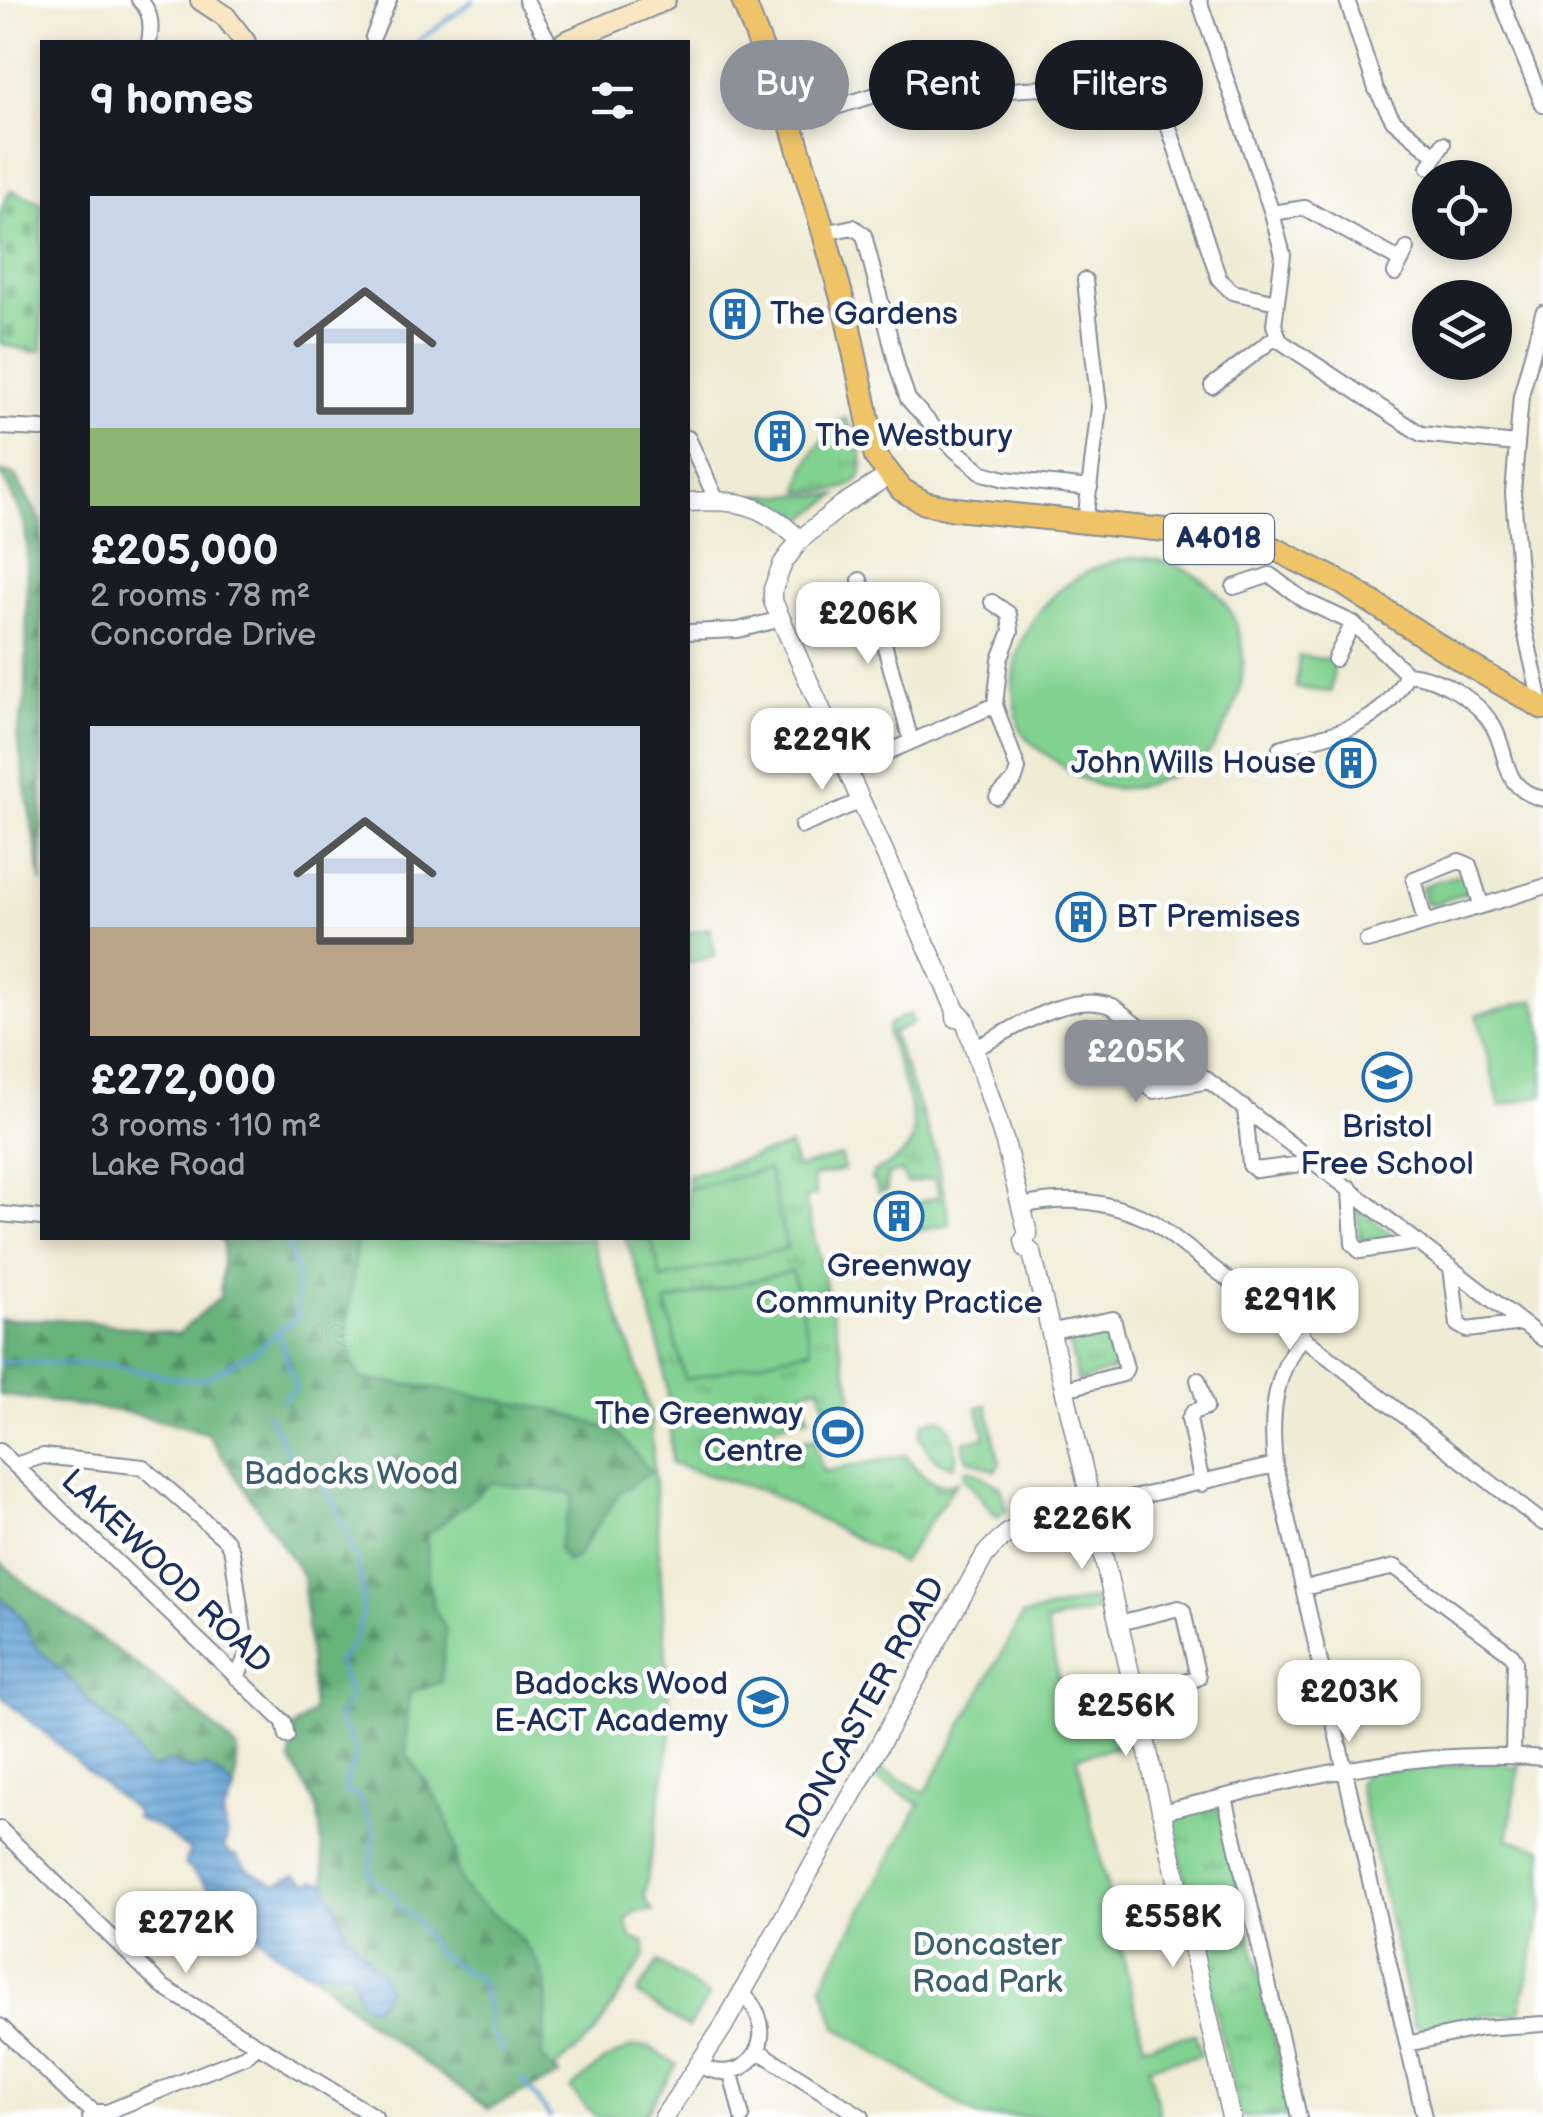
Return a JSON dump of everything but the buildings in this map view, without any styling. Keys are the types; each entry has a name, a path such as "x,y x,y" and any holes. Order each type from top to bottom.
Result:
{"main road":[{"path":"202,0 224,16 243,40"},
{"path":"570,40 665,0"},
{"path":"743,0 759,40"},
{"path":"793,130 846,313 873,448 888,476"},
{"name":"A4018","path":"888,476 912,497 940,506 1165,530 1275,549 1344,584 1542,708"}],"street":[{"path":"372,37 389,0"},
{"path":"526,0 547,40"},
{"path":"1199,0 1272,213 1282,255 1274,325 1277,336 1284,345 1414,430 1433,436 1516,444"},
{"path":"1347,0 1376,89 1394,120 1436,156"},
{"path":"1501,0 1543,105"},
{"path":"143,2 152,26 149,40"},
{"path":"849,103 928,78 979,92 1035,89"},
{"path":"1170,130 1219,279 1232,292 1277,302"},
{"path":"1272,213 1305,208 1401,261"},
{"path":"824,234 852,227 864,235 908,399 954,449 974,467 994,476 1090,488"},
{"path":"1085,280 1099,407 1085,522"},
{"path":"1542,708 1522,622 1514,534 1516,444 1525,377 1543,313"},
{"path":"1212,386 1277,336"},
{"path":"0,427 40,428"},
{"path":"690,442 718,501"},
{"path":"888,476 842,505 800,540 783,564 772,595 960,1027 966,1030 1006,1146 1088,1485 1088,1508 1099,1537 1231,2117"},
{"path":"690,502 718,501 758,507 800,540"},
{"path":"1234,587 1270,575 1300,607 1353,622 1407,674 1442,684 1481,712 1492,724 1508,774 1527,794 1543,799"},
{"path":"860,580 882,636 910,741"},
{"path":"992,602 1009,614 1011,624 1000,659 995,705 1018,768 1014,780 997,796"},
{"path":"690,632 738,630 779,612"},
{"path":"1335,658 1353,622"},
{"path":"1520,694 1532,668"},
{"path":"1280,748 1316,746 1368,721 1390,704 1407,674"},
{"path":"843,761 910,741 995,705"},
{"path":"802,826 860,800"},
{"path":"1425,922 1414,879 1460,860 1469,865 1480,904"},
{"path":"1367,941 1543,887"},
{"path":"974,1049 1073,1003 1106,1004 1543,1339"},
{"path":"1144,1030 1144,1084 1154,1091 1209,1081"},
{"path":"1246,1108 1250,1165 1256,1170 1316,1162"},
{"path":"1350,1188 1353,1244 1360,1250 1418,1242"},
{"path":"1022,1206 1081,1200 1138,1215 1176,1236 1543,1523"},
{"path":"0,1214 40,1218"},
{"path":"1451,1267 1458,1325 1466,1330 1522,1322"},
{"path":"1052,1331 1113,1319 1126,1368 1124,1374 1065,1389"},
{"path":"1303,1335 1288,1357 1275,1395 1270,1423 1274,1465 1424,2117"},
{"path":"1198,1380 1206,1407 1189,1418 1202,1484"},
{"name":"LAKEWOOD ROAD","path":"0,1451 284,1722 287,1736"},
{"path":"15,1465 43,1456 143,1467 227,1541 232,1552 247,1654 237,1678"},
{"path":"1114,1502 1274,1465"},
{"name":"DONCASTER ROAD","path":"664,2117 741,1993 985,1555 1012,1528 1033,1518 1088,1508"},
{"path":"1303,1588 1395,1567 1512,1655 1514,1755"},
{"path":"1119,1623 1182,1609 1198,1674 1195,1680 1136,1696"},
{"path":"1162,1812 1346,1768 1430,1756 1543,1758"},
{"path":"1225,1797 1299,2117"},
{"path":"0,1829 162,1987 375,2117"},
{"path":"699,2065 719,2074 731,2073 758,2050 760,2016 754,2004 741,1993"},
{"path":"1407,2044 1481,2028 1543,2024"},
{"path":"0,2026 92,2114 107,2112 245,2056 256,2046"},
{"path":"758,2050 862,2117"},
{"path":"731,2073 742,2117"}],"green space":[{"path":"11,190 40,202 40,350 31,352 0,343 0,211"},
{"path":"846,418 861,456 863,469 859,478 839,489 800,491 813,453 837,422"},
{"path":"0,472 14,474 40,519 40,871 17,735 26,697 24,521"},
{"path":"753,495 837,495 803,520"},
{"path":"1137,557 1168,563 1194,574 1215,591 1240,636 1243,663 1239,692 1228,721 1202,760 1151,783 1111,788 1075,775 1025,737 1015,704 1015,663 1034,618 1050,599 1090,570"},
{"path":"1299,656 1334,660 1331,692 1296,688"},
{"path":"1461,874 1468,878 1470,886 1466,893 1426,903 1421,888 1424,885"},
{"path":"709,928 716,956 690,962 690,933"},
{"path":"1535,1000 1543,1031 1543,1095 1500,1106 1477,1015"},
{"path":"910,1014 914,1023 892,1033 936,1153 950,1225 917,1231 911,1204 939,1197 935,1178 907,1183 902,1172 887,1175 887,1191 878,1193 875,1180 871,1180 873,1173 900,1157 911,1143 910,1105 887,1033 889,1024"},
{"path":"1151,1048 1185,1074 1184,1078 1153,1082 1148,1050"},
{"path":"790,1146 796,1168 841,1156 844,1170 812,1177 816,1195 805,1198 853,1398 850,1404 833,1408 830,1403 824,1404 820,1386 803,1391 809,1417 773,1426 779,1447 814,1438 823,1472 906,1455 921,1474 934,1482 957,1482 902,1563 766,1492 671,1464 669,1406 660,1349 626,1240 690,1240 690,1174"},
{"path":"768,1169 787,1248 661,1279 651,1240 690,1240 690,1188"},
{"path":"1357,1208 1392,1234 1391,1238 1360,1242"},
{"name":"Badocks Wood","path":"221,1240 356,1240 348,1329 353,1364 362,1379 554,1410 616,1431 652,1472 620,1493 577,1556 567,1563 558,1549 573,1494 427,1536 428,1578 434,1608 446,1629 441,1682 409,1692 406,1754 446,1817 466,1890 520,1938 540,1968 547,1998 542,2058 560,2075 488,2109 367,2022 314,1974 323,1969 335,1973 350,1970 364,2003 371,2007 379,1983 378,1972 347,1935 334,1899 326,1890 318,1810 291,1761 293,1728 313,1711 303,1576 207,1433 131,1413 0,1395 0,1319 76,1320 178,1334 220,1297"},
{"name":"Badocks Wood","path":"356,1240 592,1240 650,1413 671,1733 644,1897 653,1911 635,1911 626,1920 631,1938 645,1943 645,1956 593,2036 554,2070 542,2058 547,1998 540,1968 520,1938 466,1890 446,1817 406,1754 409,1692 441,1682 446,1629 434,1608 428,1578 427,1536 491,1483 574,1494 558,1549 567,1562 577,1556 619,1493 651,1472 616,1431 554,1410 362,1379 353,1364 348,1329"},
{"path":"792,1271 811,1349 685,1380 666,1302"},
{"path":"1104,1327 1111,1332 1117,1368 1078,1382 1067,1333"},
{"path":"987,1405 1000,1464 995,1471 967,1458 963,1442 985,1437 977,1407"},
{"path":"940,1418 949,1426 954,1440 953,1466 933,1456 920,1436 924,1422"},
{"path":"970,1469 1001,1487 1007,1510 997,1517 964,1477 965,1470"},
{"path":"0,1562 181,1699 238,1750 235,1791 212,1775 167,1762 154,1769 148,1767 33,1644 23,1619 0,1597"},
{"name":"Doncaster Road Park","path":"1094,1599 1097,1611 1046,1623 1072,1734 1124,1723 1129,1744 1077,1757 1139,2024 1144,2045 1195,2034 1201,2055 1149,2066 1160,2117 978,2117 836,2027 822,1984 920,1804 874,1778 880,1768 925,1793 1022,1616"},
{"path":"1505,1762 1516,1768 1520,1762 1508,1839 1543,1848 1543,1907 1520,2013 1484,2015 1422,2030 1414,2024 1358,1783 1366,1771"},
{"path":"1219,1802 1293,2117 1240,2117 1170,1814"},
{"path":"658,1962 709,1996 688,2028 637,1994"},
{"path":"633,2047 650,2047 677,2065 643,2117 595,2117 570,2089 604,2061"}],"water":[{"path":"0,1597 22,1617 34,1645 83,1691 88,1703 124,1733 148,1767 154,1769 167,1762 194,1770 205,1766 215,1772 215,1777 222,1776 235,1791 223,1813 227,1838 224,1847 230,1854 275,1884 295,1875 309,1883 326,1883 347,1935 353,1938 355,1947 362,1949 361,1955 368,1954 368,1961 385,1982 387,1990 377,2005 368,2007 359,2000 350,1970 335,1973 323,1969 314,1974 270,1947 252,1928 241,1908 213,1892 185,1865 190,1849 136,1818 136,1811 6,1701 0,1694"}],"waterway":[{"path":"420,40 474,0"},
{"path":"281,1401 296,1388 278,1331 297,1318 296,1270 286,1240"},
{"path":"0,1362 111,1365 182,1379 206,1378 261,1347 278,1331"},
{"path":"267,1413 296,1468 320,1477 347,1534 360,1575 362,1616 354,1639 338,1662 350,1698 338,1719 356,1750 344,1792 357,1794 375,1833 370,1877 392,1893 399,1908 417,1922 436,1952 479,1979 488,2008 489,2029 504,2052"},
{"path":"522,2079 550,2117"}],"place":[{"name":"The Gardens","path":"735,314"},
{"name":"The Westbury","path":"780,436"},
{"name":"John Wills House","path":"1351,763"},
{"name":"BT Premises","path":"1081,917"},
{"name":"Bristol Free School","path":"1387,1077"},
{"name":"Greenway Community Practice","path":"899,1216"},
{"name":"The Greenway Centre","path":"838,1432"},
{"name":"Badocks Wood E-ACT Academy","path":"763,1702"}]}
